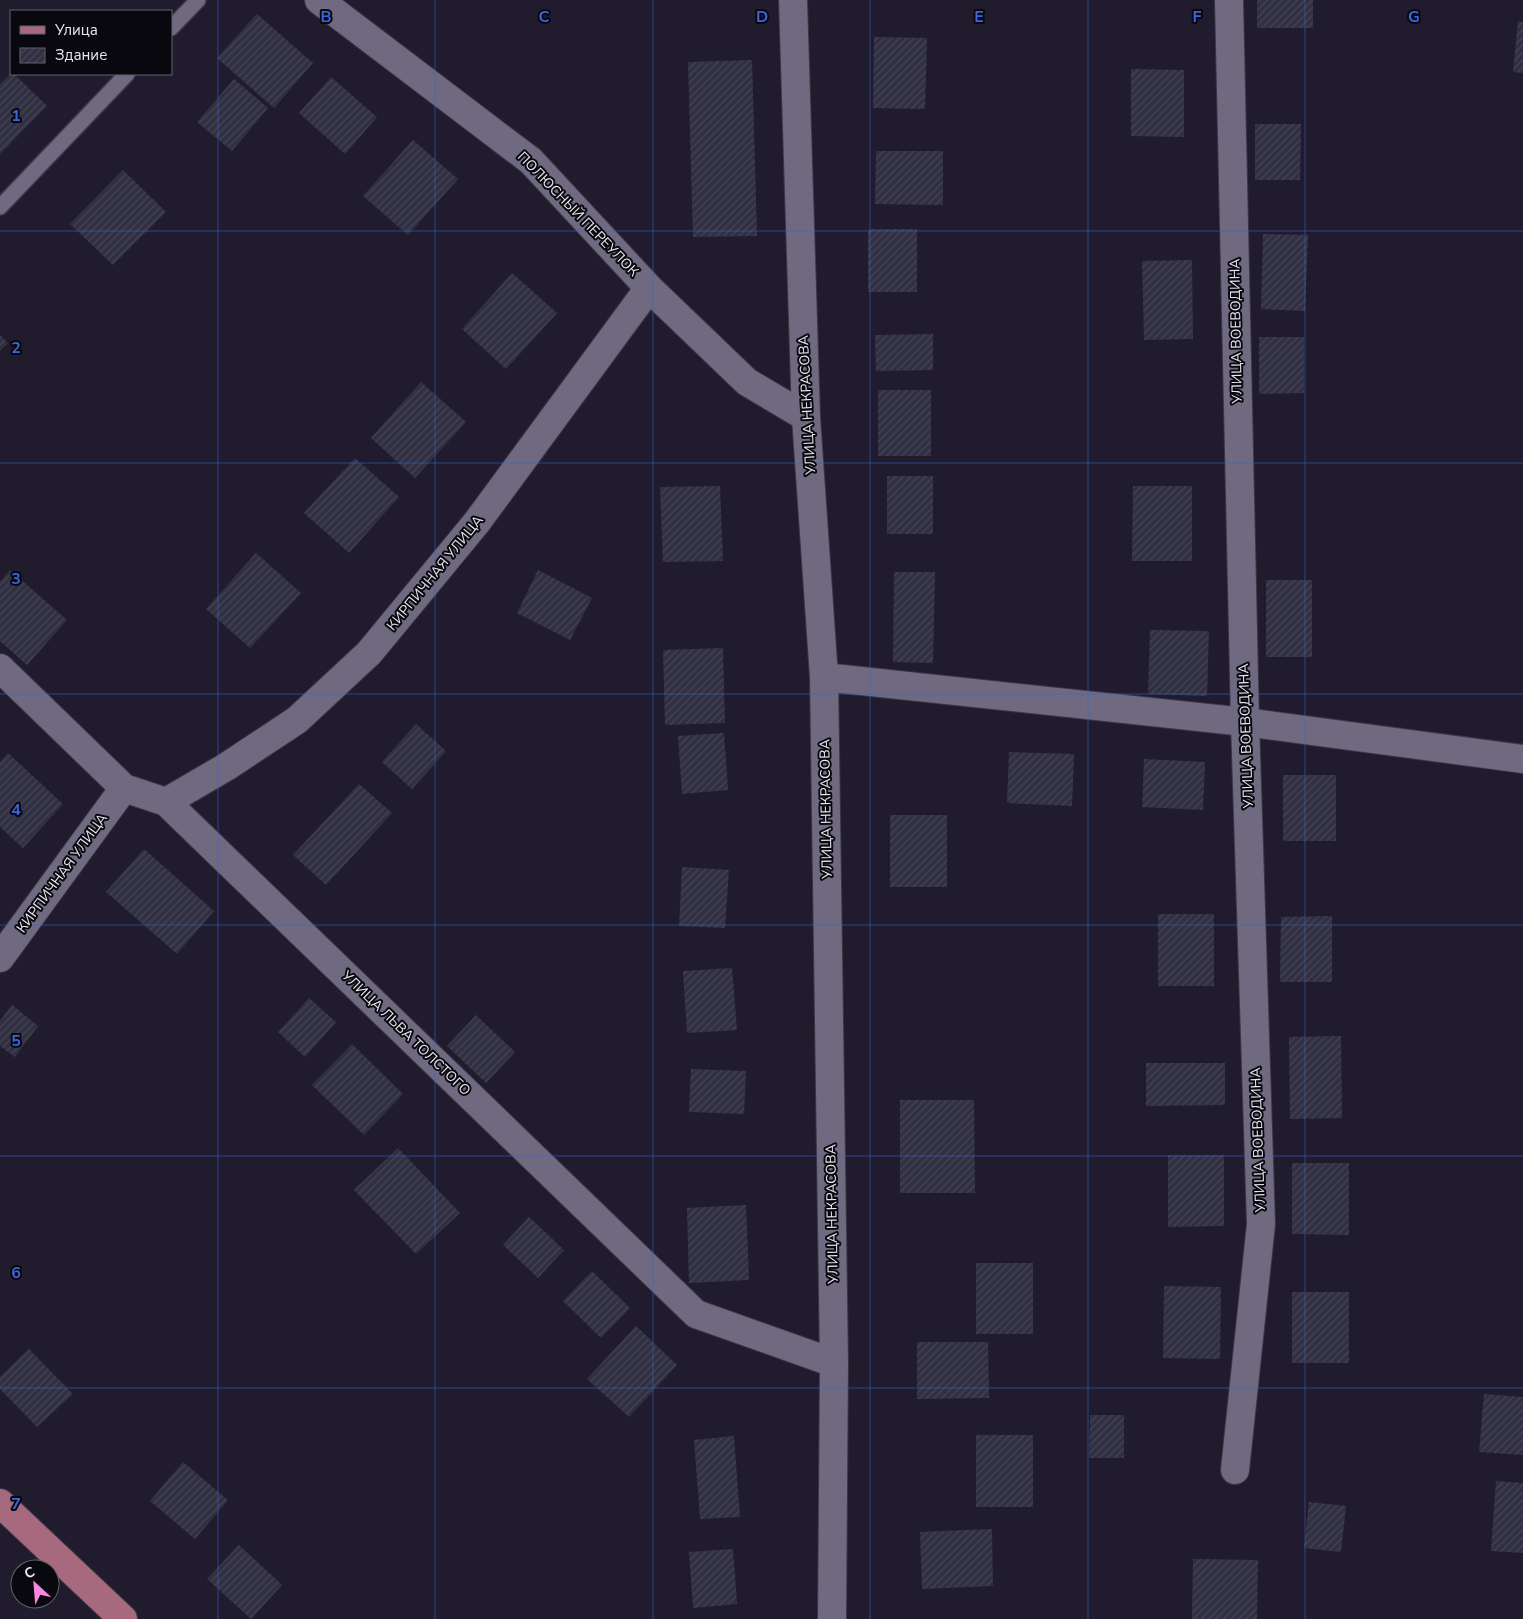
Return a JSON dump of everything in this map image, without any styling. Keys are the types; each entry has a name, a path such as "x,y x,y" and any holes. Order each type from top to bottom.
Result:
{"main road":[{"path":"0,1503 123,1619"}],"street":[{"name":"ПОЛЮСНЫЙ ПЕРЕУЛОК","path":"319,0 530,162 649,288 747,382 806,417"},
{"name":"УЛИЦА НЕКРАСОВА","path":"793,0 806,417 824,678 834,1364 832,1619"},
{"name":"УЛИЦА ВОЕВОДИНА","path":"1229,0 1245,722 1261,1224 1234,1470"},
{"name":"КИРПИЧНАЯ УЛИЦА","path":"166,802 226,767 297,720 369,653 477,522 649,288"},
{"name":"УЛИЦА ЛЬВА ТОЛСТОГО","path":"0,668 124,788 166,802 696,1314 834,1364"},
{"path":"824,678 1245,722 1523,759"},
{"name":"КИРПИЧНАЯ УЛИЦА","path":"0,958 124,788"}],"lane":[{"path":"172,27 198,0"},
{"path":"0,207 126,75"}],"building":[{"path":"1257,0 1313,0 1313,28 1257,28"},
{"path":"257,14 313,63 274,108 217,58"},
{"path":"1518,21 1523,22 1523,73 1513,72"},
{"path":"874,37 927,38 925,109 873,108"},
{"path":"752,60 757,236 693,237 688,62"},
{"path":"1131,69 1184,70 1184,137 1131,136"},
{"path":"10,74 15,75 47,106 0,154 0,84"},
{"path":"331,77 377,117 345,154 299,113"},
{"path":"234,79 268,108 232,151 197,122"},
{"path":"1255,124 1301,124 1300,180 1255,180"},
{"path":"413,140 458,179 408,235 363,196"},
{"path":"876,151 943,151 943,205 875,204"},
{"path":"123,170 166,212 113,265 70,224"},
{"path":"868,229 917,229 917,292 868,292"},
{"path":"1263,234 1308,235 1305,311 1261,309"},
{"path":"1192,260 1193,339 1144,340 1142,261"},
{"path":"512,273 557,313 506,369 462,329"},
{"path":"933,334 933,370 876,371 875,335"},
{"path":"0,335 8,343 0,351"},
{"path":"1259,337 1304,337 1304,393 1259,394"},
{"path":"421,382 466,422 415,478 371,438"},
{"path":"878,390 931,390 931,456 878,456"},
{"path":"355,458 399,497 349,553 304,513"},
{"path":"887,476 933,476 933,534 887,534"},
{"path":"720,486 723,561 663,562 660,487"},
{"path":"1133,486 1192,486 1192,561 1132,561"},
{"path":"256,553 301,593 250,648 206,609"},
{"path":"10,570 67,620 27,665 0,641 0,582"},
{"path":"538,570 592,598 570,640 517,613"},
{"path":"894,572 935,572 933,663 893,662"},
{"path":"1266,580 1312,580 1312,657 1266,657"},
{"path":"1150,630 1209,631 1207,696 1148,694"},
{"path":"723,648 725,723 665,725 663,650"},
{"path":"416,724 446,751 412,789 382,762"},
{"path":"724,733 728,790 682,794 678,736"},
{"path":"1009,752 1074,754 1072,806 1007,803"},
{"path":"8,753 63,804 23,848 0,827 0,762"},
{"path":"1144,759 1205,762 1203,810 1142,807"},
{"path":"1283,775 1336,775 1336,841 1283,841"},
{"path":"359,784 392,813 326,885 293,855"},
{"path":"890,815 947,815 947,887 890,887"},
{"path":"144,849 214,911 177,954 106,892"},
{"path":"682,867 729,870 725,928 679,926"},
{"path":"1158,914 1214,914 1214,986 1158,986"},
{"path":"1332,916 1332,982 1280,982 1281,917"},
{"path":"732,968 737,1030 687,1033 683,971"},
{"path":"309,998 336,1022 305,1057 278,1032"},
{"path":"12,1005 38,1026 15,1057 0,1046 0,1021"},
{"path":"476,1015 515,1052 486,1083 447,1046"},
{"path":"1341,1036 1342,1118 1290,1119 1289,1037"},
{"path":"352,1044 403,1094 364,1135 312,1085"},
{"path":"1146,1063 1225,1063 1225,1105 1146,1106"},
{"path":"691,1069 746,1071 744,1114 689,1112"},
{"path":"900,1100 974,1100 975,1193 900,1193"},
{"path":"398,1148 460,1213 416,1254 354,1190"},
{"path":"1168,1155 1224,1155 1224,1226 1168,1227"},
{"path":"1292,1163 1349,1163 1349,1235 1292,1234"},
{"path":"746,1205 749,1280 689,1283 687,1208"},
{"path":"529,1217 564,1250 538,1278 503,1245"},
{"path":"976,1263 1033,1263 1033,1334 976,1334"},
{"path":"592,1271 630,1308 601,1338 563,1301"},
{"path":"1164,1286 1221,1287 1220,1359 1163,1358"},
{"path":"1292,1292 1349,1292 1349,1363 1292,1363"},
{"path":"636,1326 677,1365 629,1417 587,1379"},
{"path":"917,1342 988,1342 989,1398 917,1399"},
{"path":"29,1349 73,1394 37,1427 0,1389 0,1377"},
{"path":"1484,1394 1523,1397 1523,1455 1479,1452"},
{"path":"1090,1415 1124,1415 1124,1458 1089,1458"},
{"path":"976,1435 1033,1435 1033,1507 976,1507"},
{"path":"734,1436 740,1517 700,1519 694,1440"},
{"path":"183,1462 228,1500 195,1539 150,1501"},
{"path":"1496,1481 1523,1483 1523,1553 1491,1551"},
{"path":"1309,1502 1346,1506 1341,1552 1304,1548"},
{"path":"992,1529 993,1586 922,1589 920,1532"},
{"path":"239,1545 282,1585 251,1619 207,1579"},
{"path":"733,1549 737,1604 693,1608 689,1552"},
{"path":"1193,1559 1258,1560 1257,1619 1192,1619"}]}
